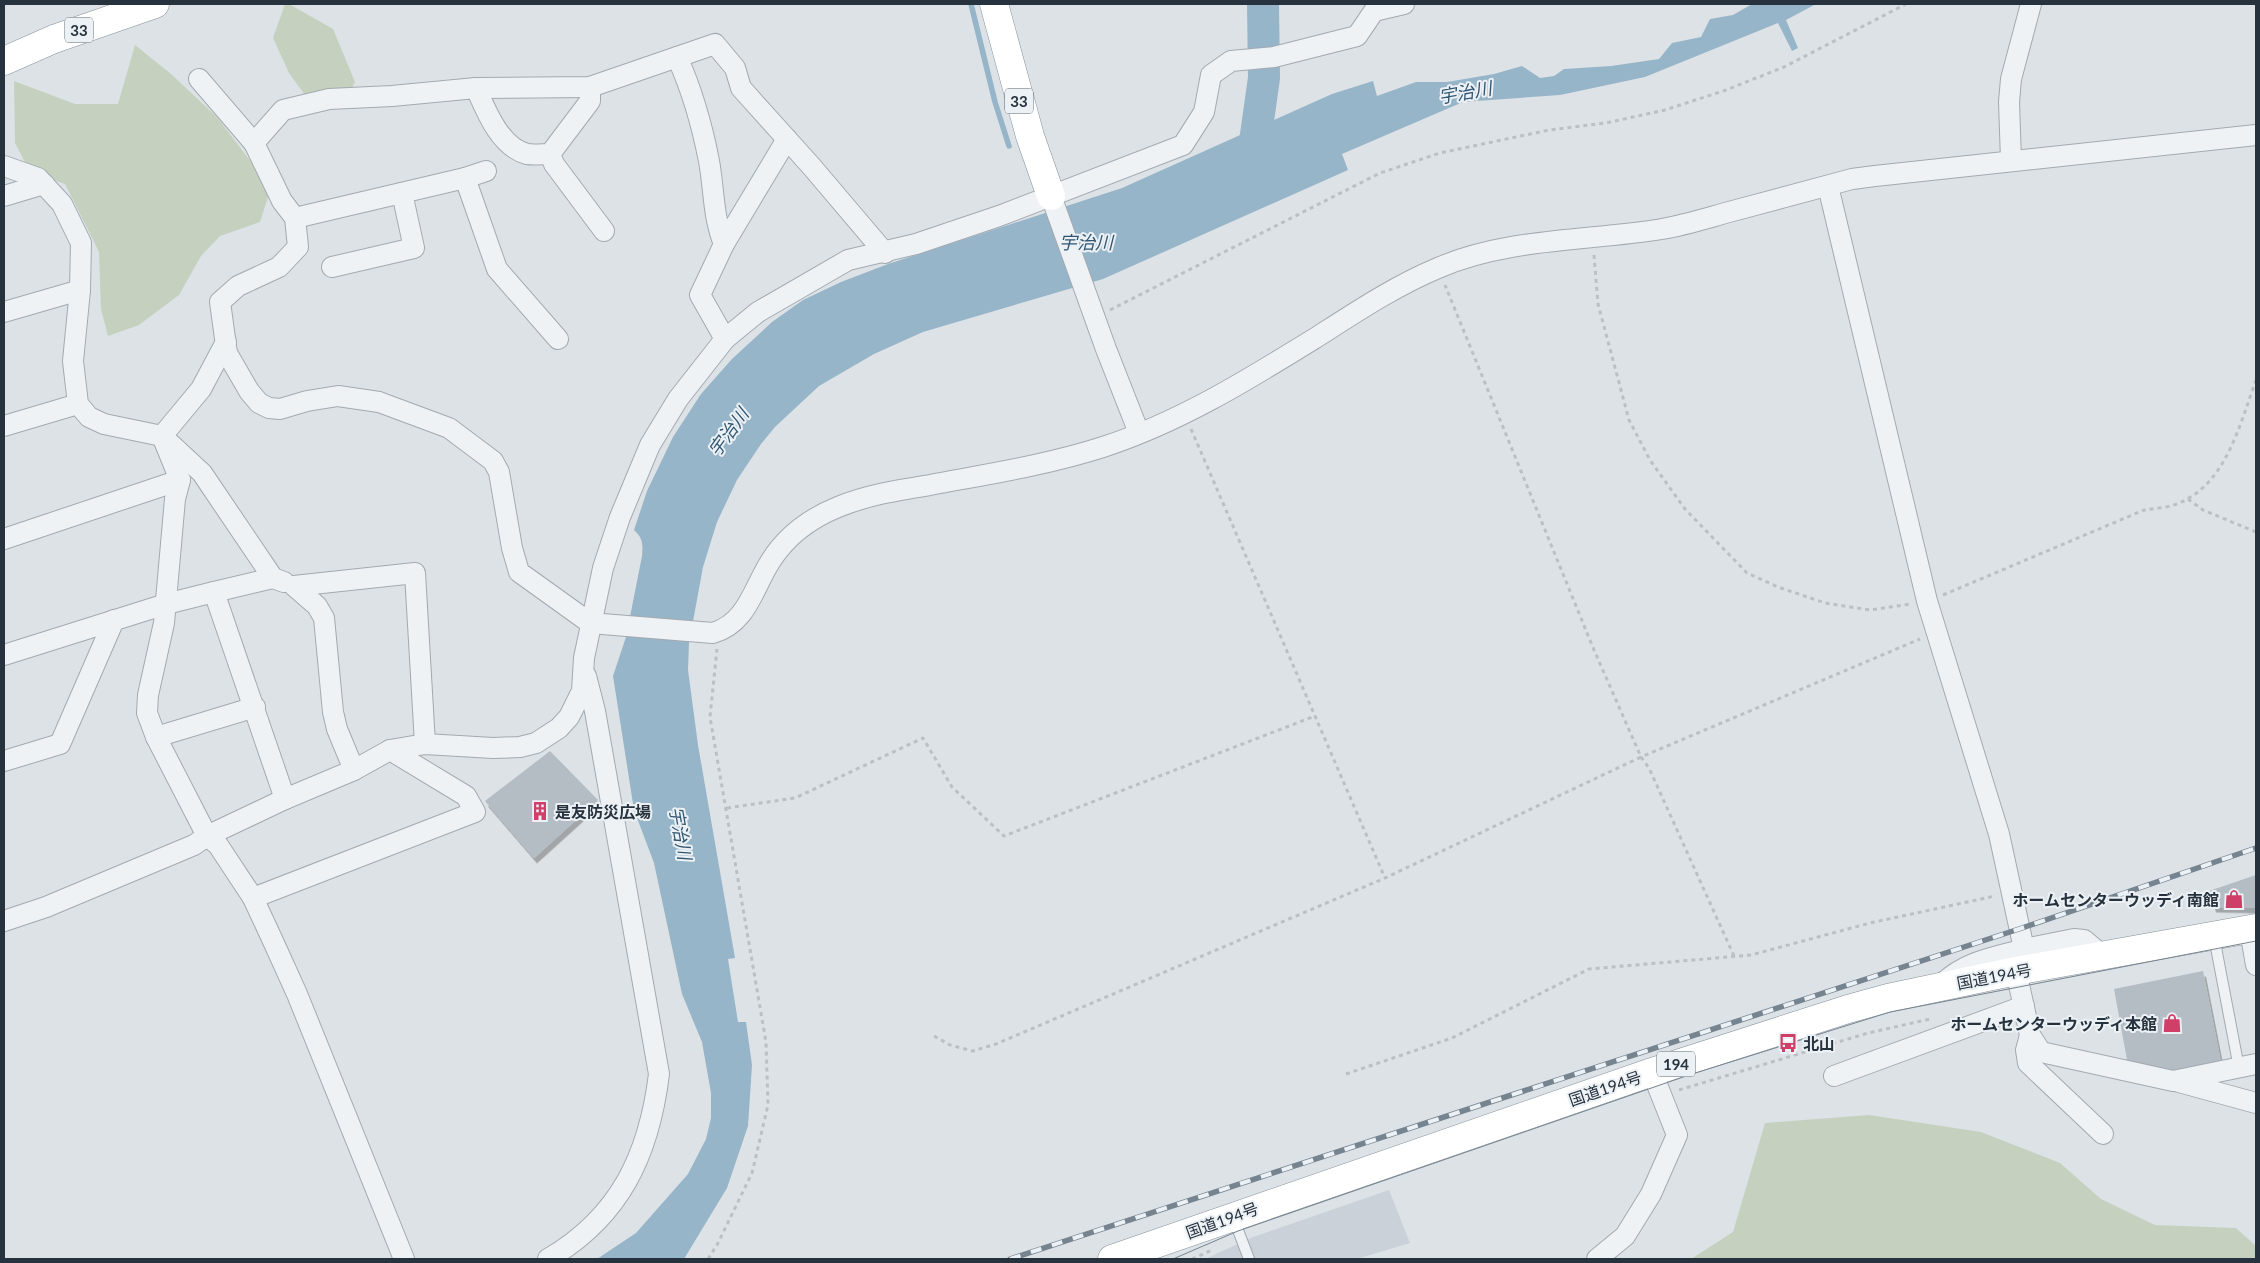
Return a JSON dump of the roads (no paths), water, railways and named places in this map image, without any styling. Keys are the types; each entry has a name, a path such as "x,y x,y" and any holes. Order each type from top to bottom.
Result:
{"highway":[{"name":"33","path":"4,61 54,38 155,4"},
{"name":"33","path":"994,4 1030,136 1051,196"},
{"name":"国道194号","path":"1112,1259 1233,1216 1657,1083 1848,1009 1938,987 2020,960 2103,956 2253,929"}],"street":[{"path":"4,921 46,907 194,845 207,836 285,799 354,770 390,750 425,744 493,748 520,747 536,742 559,728 569,717 582,691 584,658 598,624 603,568 620,517 650,445 678,399 725,339 758,312 848,260 885,253 974,224 1183,145 1204,112 1211,75 1231,61 1274,56 1357,36 1374,11 1404,4"},
{"path":"2011,160 2009,110 2011,79 2031,4"},
{"path":"254,143 283,110 320,101 476,88 590,87 715,44 734,68 741,88 885,253"},
{"path":"677,57 692,89 709,161 719,232 724,244"},
{"path":"199,79 254,143 282,201 295,218 298,247 279,267 238,286 220,302 227,354 249,391 259,402 269,408 280,409 307,401 338,396 379,402 449,428 493,461 499,472 512,548 519,572 598,624 716,632 743,614 770,562 785,543 804,524 827,512 856,500 882,494 1029,466 1070,456 1103,447 1139,433 1224,393 1372,303 1438,268 1479,254 1501,249 1682,225 1852,179 1908,171 2256,135"},
{"path":"550,154 590,101 590,87"},
{"path":"476,88 489,117 508,144 526,154 550,154"},
{"path":"725,339 700,294 724,244 787,139"},
{"path":"550,154 554,164 604,231"},
{"path":"4,166 38,178 62,204 81,243 80,290 72,361 78,404 89,416 104,424 162,436 202,473 273,578"},
{"path":"295,218 402,194 465,178 486,170"},
{"path":"465,178 497,269 558,340"},
{"path":"4,196 44,184"},
{"path":"1828,186 1918,564 1998,834 2012,893 2024,1006 2030,1035 2042,1052 2173,1081 2256,1103"},
{"path":"332,267 414,248 402,194"},
{"path":"1051,196 1139,433"},
{"path":"4,312 80,290"},
{"path":"162,436 201,389 226,342"},
{"path":"4,426 78,404"},
{"path":"162,436 180,480 175,499 164,624 148,695 147,713 156,737 207,836 218,846 253,898 297,994 404,1259"},
{"path":"4,538 180,480"},
{"path":"294,586 415,573 425,744"},
{"path":"4,655 166,604 273,578 294,586 317,606 324,618 333,712 337,729 354,770"},
{"path":"214,592 285,799"},
{"path":"4,761 60,744 114,620"},
{"path":"548,1259 573,1244 595,1224 620,1192 641,1155 656,1103 659,1074 598,730 588,689 584,658"},
{"path":"156,737 254,706"},
{"path":"253,898 475,812 466,796 390,750"},
{"path":"2253,929 2256,965"},
{"path":"1834,1076 2024,1006"},
{"path":"2030,1035 2026,1050 2028,1063 2103,1134"},
{"path":"2173,1081 2247,1066"},
{"path":"1596,1259 1625,1236 1651,1194 1677,1136 1657,1083"}],"lane":[{"path":"2214,937 2247,1066"},
{"path":"1233,1216 1249,1259"}],"water":[{"name":"宇治川","path":"1752,4 1816,4 1786,20 1798,48 1792,51 1778,23 1645,77 1560,95 1463,102 1342,154 1348,170 1103,279 923,332 874,354 819,386 775,427 737,480 717,522 703,567 689,643 688,670 698,745 735,958 728,959 738,1022 746,1022 752,1065 748,1126 727,1188 684,1259 597,1259 636,1233 688,1174 706,1139 711,1118 711,1093 702,1042 682,994 654,863 634,810 613,676 626,637 642,556 642,542 634,530 647,491 673,437 701,394 732,359 772,322 803,300 841,282 888,264 1122,188 1332,94 1373,81 1377,96 1416,82 1447,82 1494,74 1522,66 1540,78 1554,76 1564,69 1611,66 1659,59 1672,43 1701,37 1710,19 1733,15"}],"waterway":[{"path":"971,4 995,102 1009,146"},
{"path":"1251,170 1264,78 1263,4"}],"tram line":[{"path":"1173,1259 1238,1231 1689,1075 1890,1012 2256,941"}],"railway":[{"path":"1010,1259 2019,929 2256,848"}],"place":[{"name":"是友防災広場","path":"540,811"},
{"name":"ホームセンターウッディ南館","path":"2234,899"},
{"name":"ホームセンターウッディ本館","path":"2172,1023"},
{"name":"北山","path":"1788,1043"}]}
